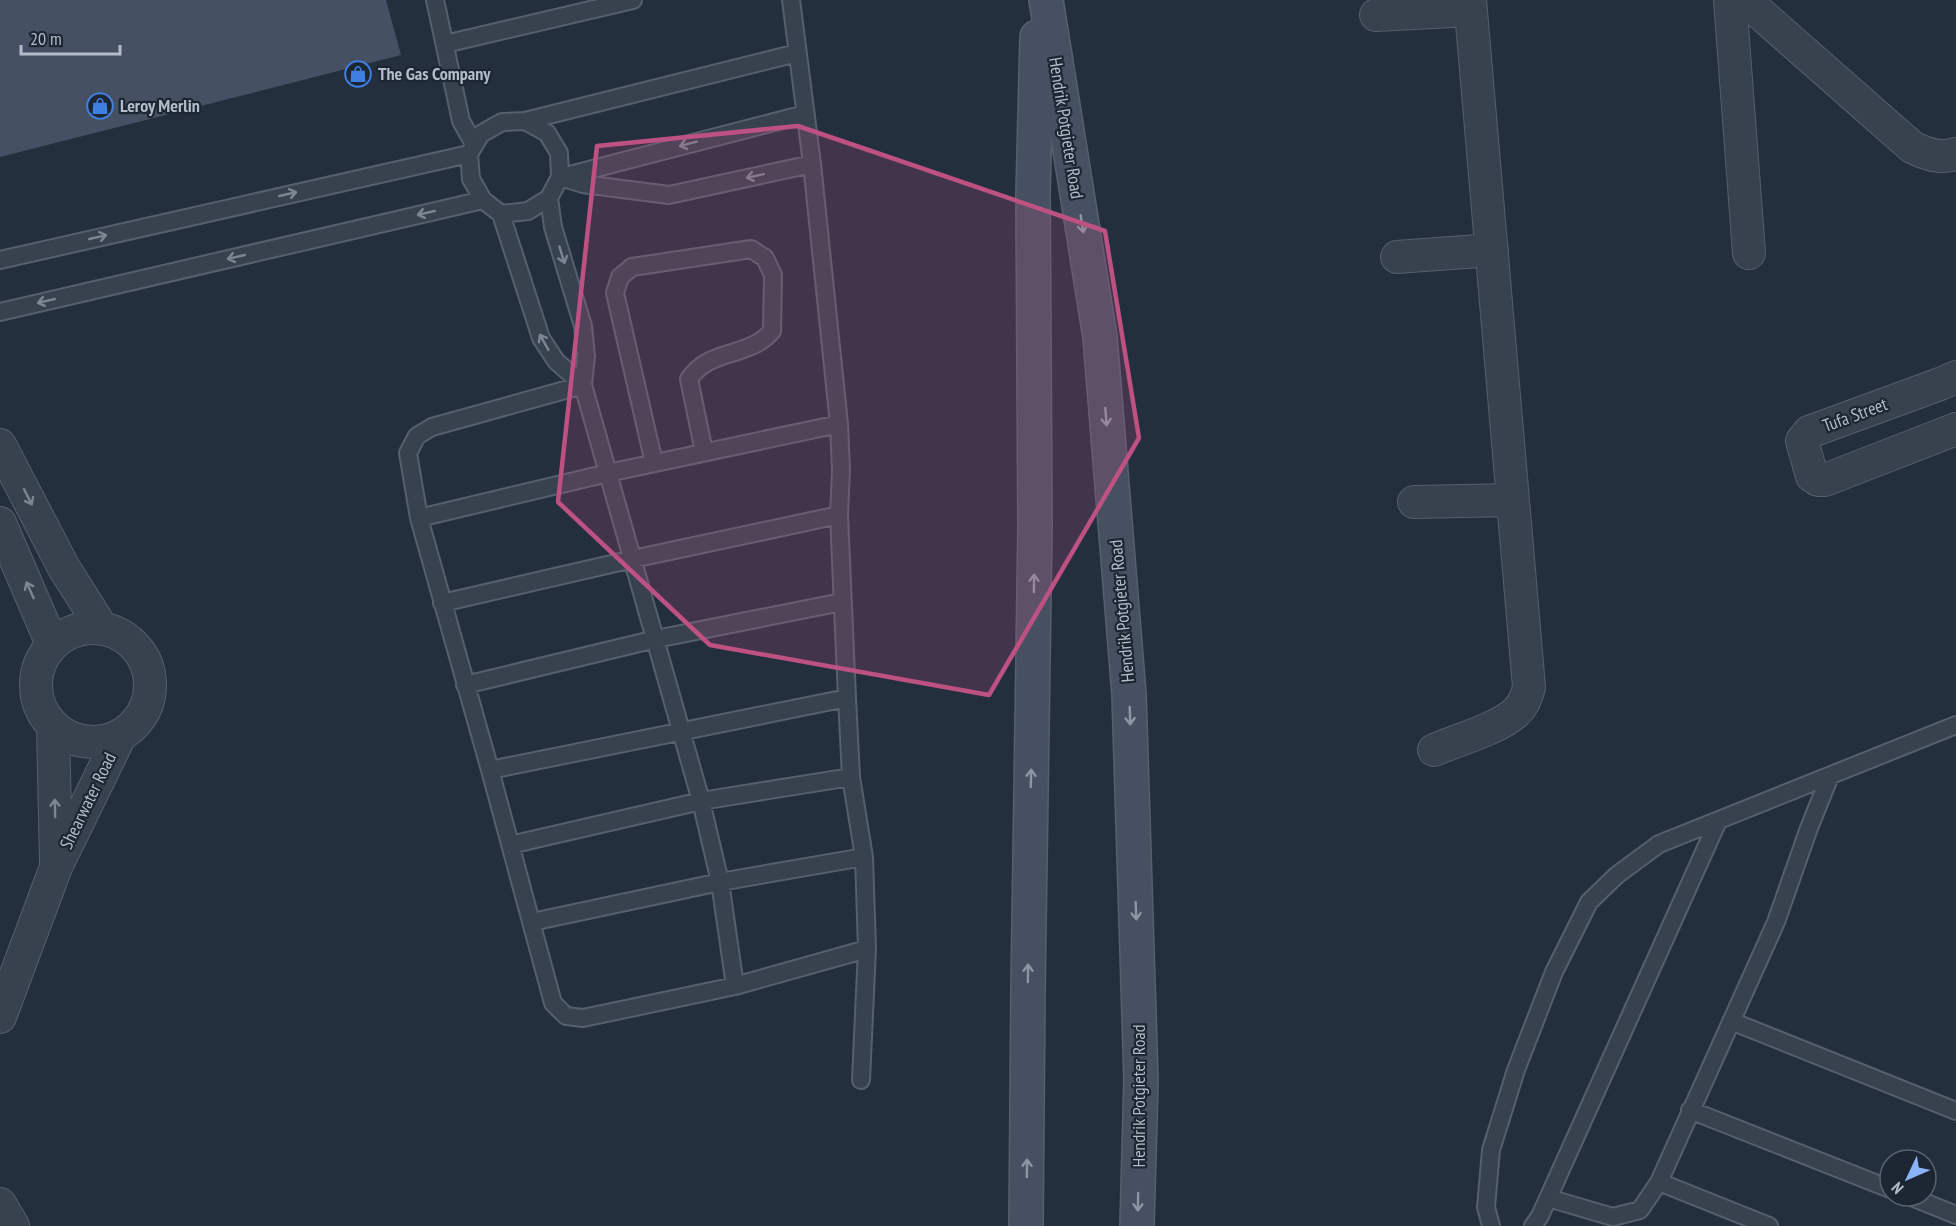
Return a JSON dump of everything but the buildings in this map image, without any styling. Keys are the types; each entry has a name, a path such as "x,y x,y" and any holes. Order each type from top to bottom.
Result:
{"main road":[{"name":"Hendrik Potgieter Road","path":"1026,1226 1035,527 1033,194 1038,0"},
{"name":"Hendrik Potgieter Road","path":"1046,0 1100,337 1129,694 1141,1080 1137,1226"}],"street":[{"path":"1730,0 1749,253"},
{"path":"1745,0 1912,147 1921,152 1943,157 1956,154"},
{"path":"1376,15 1470,5 1529,687 1526,698 1518,710 1506,720 1434,750"},
{"path":"1397,257 1492,250"},
{"name":"Tufa Street","path":"1956,376 1809,432 1802,441 1812,476 1818,480 1825,480 1956,429"},
{"path":"0,445 64,568 102,628"},
{"path":"1414,502 1513,500"},
{"path":"0,523 52,644"},
{"path":"84,628 102,628 120,634 134,645 145,659 150,676 150,694 145,711 134,726 120,736 103,742 84,742 68,736 53,726 36,694 39,668 52,644 67,634 84,628"},
{"name":"Shearwater Road","path":"53,726 56,867"},
{"name":"Shearwater Road","path":"0,1017 56,867 120,736"},
{"path":"0,1204 13,1226"}],"lane":[{"path":"435,0 461,121 471,149 471,179 483,200 501,214 541,338 556,361 583,385"},
{"path":"445,44 633,0"},
{"path":"791,0 812,164 839,423 841,470 839,515 851,777 864,857 867,949 861,1080"},
{"path":"0,260 471,149 481,134 502,122 525,121 797,53"},
{"path":"560,177 805,114"},
{"path":"501,214 528,211 549,198 560,177 559,153 547,133 525,121"},
{"path":"560,177 583,184 669,195 812,164"},
{"path":"549,198 553,227 583,327 586,356 583,385 701,801 720,882 735,986"},
{"path":"0,312 483,200"},
{"path":"654,463 615,293 620,277 632,267 751,249 765,258 773,275 772,331 753,346 708,360 696,368 689,379 704,452"},
{"path":"583,385 432,427 417,436 408,453 419,518 553,1003 566,1016 583,1018 735,986 867,949"},
{"path":"419,518 608,473 839,423"},
{"path":"442,603 839,515"},
{"path":"465,685 656,639 842,602"},
{"path":"490,770 847,698"},
{"path":"1491,1226 1486,1207 1491,1150 1516,1070 1554,972 1589,902 1617,875 1659,844 1956,724"},
{"path":"1548,1198 1613,1217 1640,1210 1659,1182 1776,922 1830,776"},
{"path":"510,845 701,801 851,777"},
{"path":"1533,1226 1540,1216 1718,821"},
{"path":"532,922 720,882 864,857"},
{"path":"1731,1021 1956,1110"},
{"path":"1690,1110 1878,1184"},
{"path":"1659,1182 1769,1226"},
{"path":"1938,1208 1956,1215"}],"highlighted area":[{"path":"798,126 1105,231 1139,438 989,695 710,645 558,502 597,146"}],"place":[{"name":"The Gas Company","path":"358,74"},
{"name":"Leroy Merlin","path":"100,106"}]}
